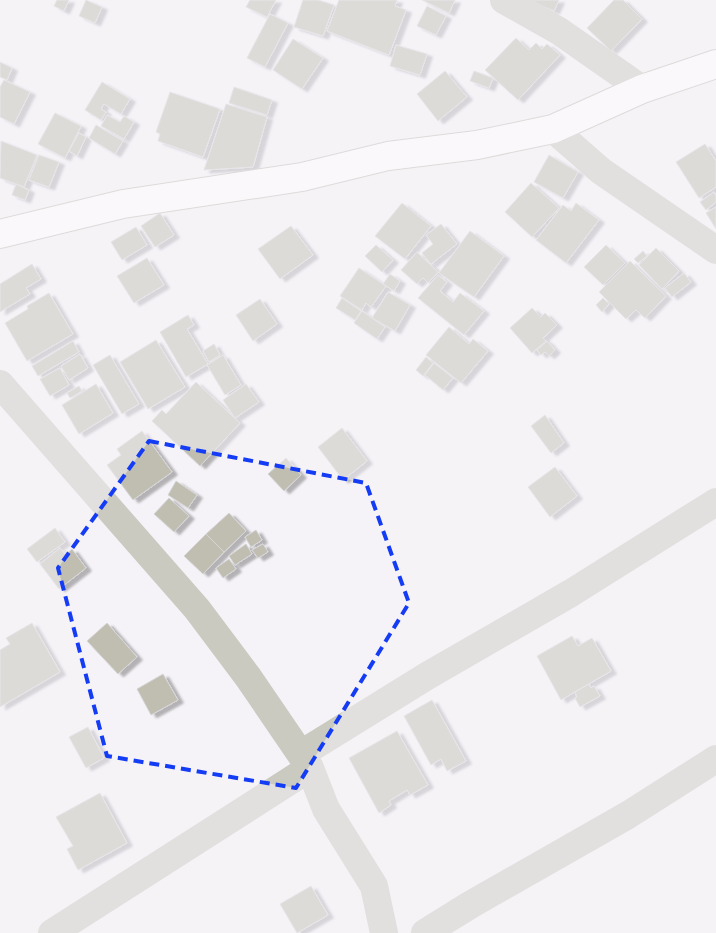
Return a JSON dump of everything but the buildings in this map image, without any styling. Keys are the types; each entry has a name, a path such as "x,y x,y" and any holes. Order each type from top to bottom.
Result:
{"main road":[{"path":"0,234 122,204 302,177 388,156 477,145 553,129 642,89 716,63"}],"street":[{"path":"504,0 559,31 642,89"},
{"path":"553,129 601,171 716,250"},
{"path":"0,384 197,609 248,677 305,761 326,809 374,886 384,933"},
{"path":"52,933 427,676 571,593 716,502"},
{"path":"425,933 470,905 628,815 716,759"}],"highlighted area":[{"path":"149,441 366,483 409,603 296,788 107,756 58,568"}]}
